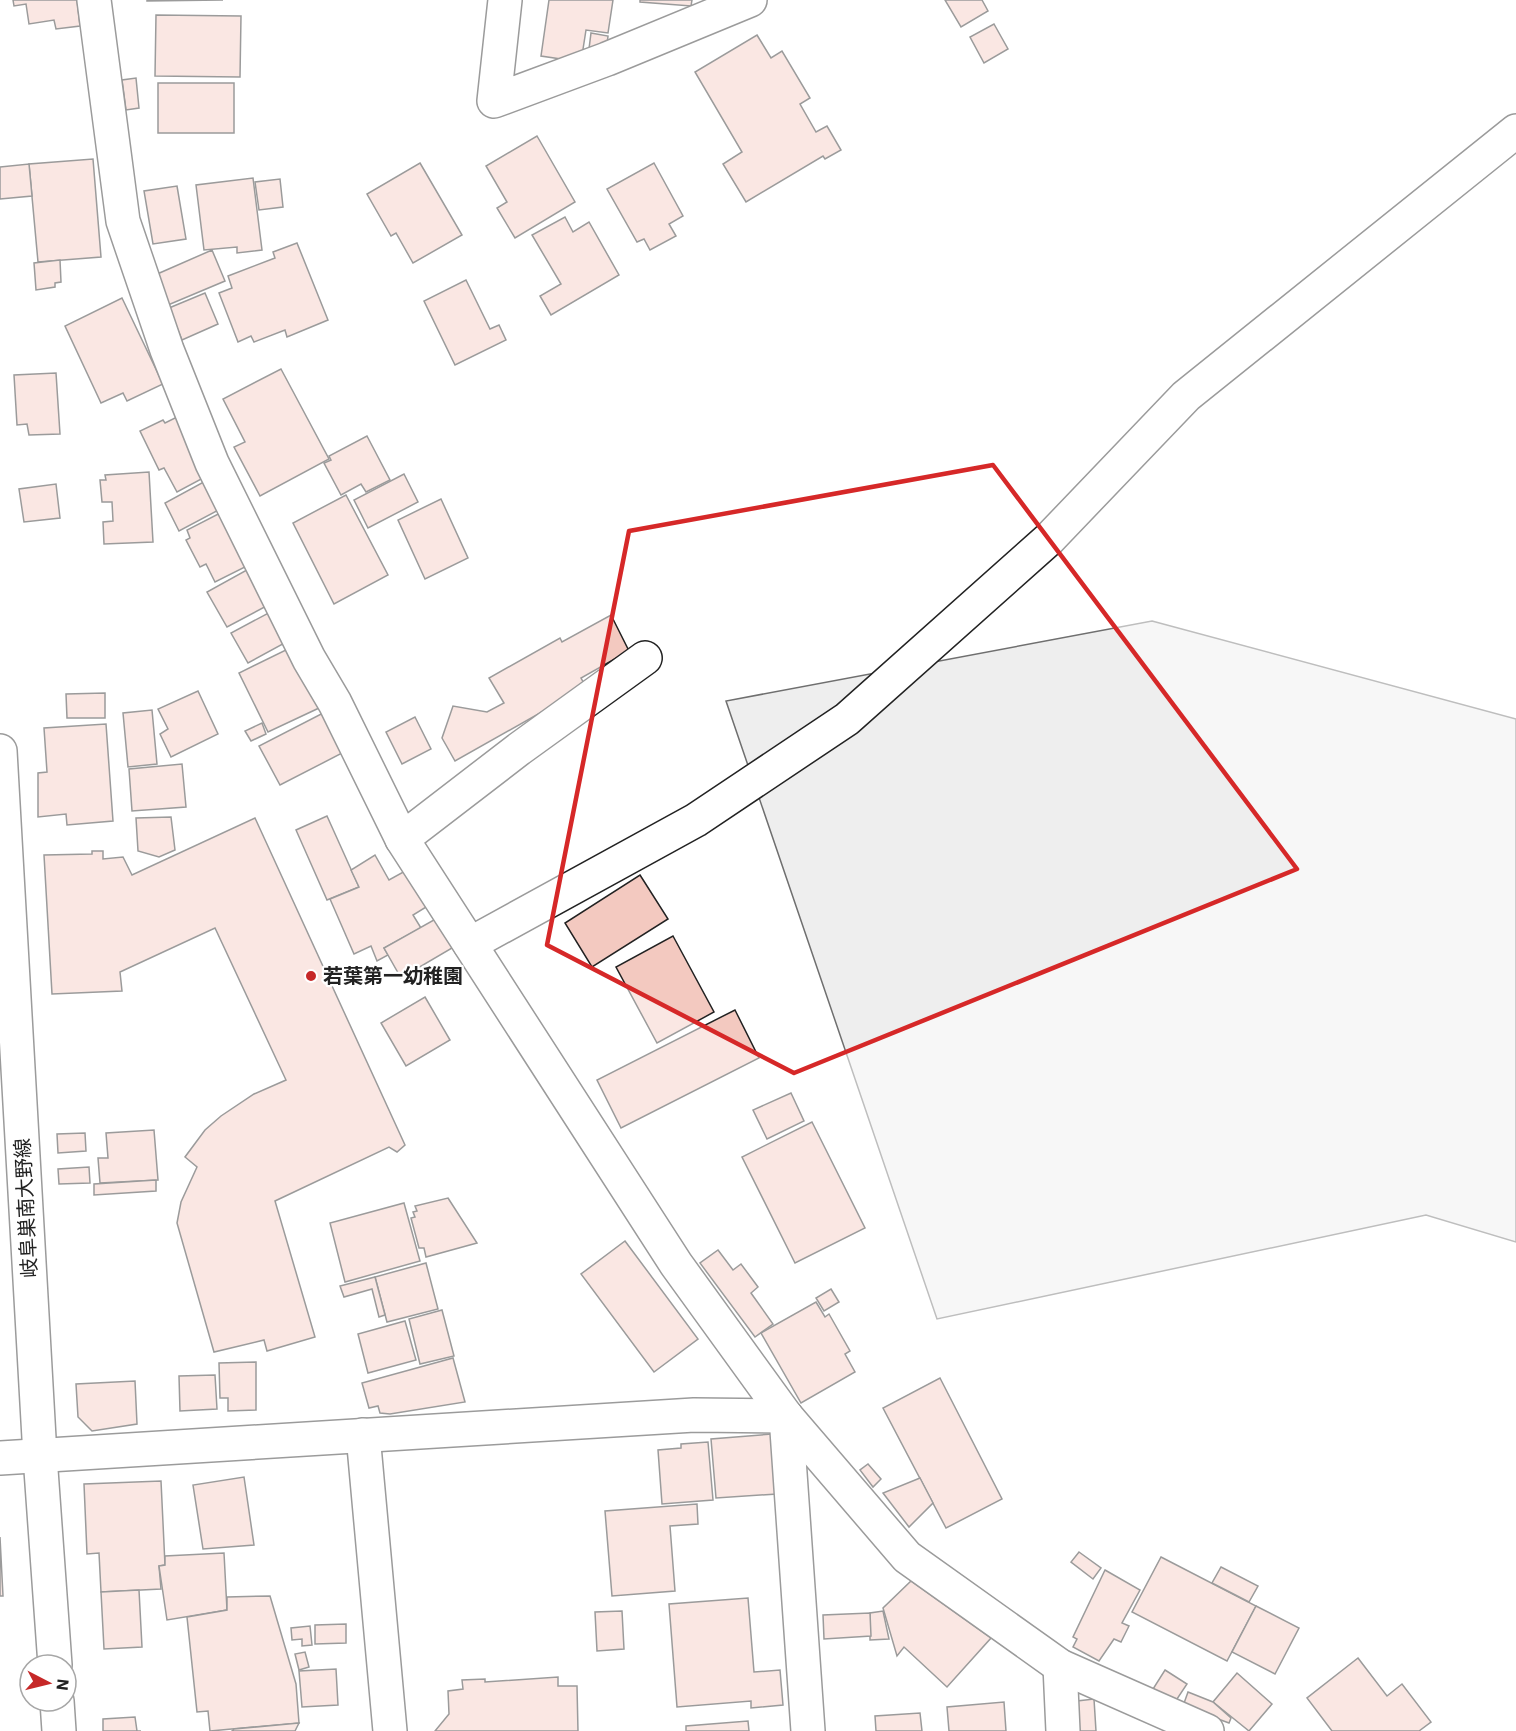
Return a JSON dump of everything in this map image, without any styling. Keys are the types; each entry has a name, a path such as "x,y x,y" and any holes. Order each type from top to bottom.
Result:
{"street":[{"path":"94,0 123,221 167,350 212,463 309,659 335,703 402,839 676,1264 786,1416 908,1557 1060,1666 1207,1731"},
{"path":"505,0 494,101 742,2"},
{"path":"470,944 696,820 847,719 1049,539 1186,396 1516,131"},
{"path":"402,839 519,749 645,658"},
{"name":"岐阜巣南大野線","path":"0,751 40,1456 54,1653"},
{"path":"0,1458 694,1416 786,1416"},
{"path":"786,1416 808,1731"},
{"path":"363,1435 390,1731"},
{"path":"1060,1666 1063,1731"},
{"path":"58,1713 60,1731"}],"highlighted area":[{"path":"993,465 1297,869 794,1073 547,945 629,531"}],"shaded area":[{"path":"1152,621 1516,719 1516,1242 1426,1215 937,1319 726,701"}],"building":[{"path":"13,0 77,0 80,26 56,29 54,20 29,24 26,4 14,6"},
{"path":"147,0 223,0 147,1"},
{"path":"549,0 613,0 608,33 586,30 581,62 541,56"},
{"path":"640,0 692,0 691,6 640,2"},
{"path":"945,0 982,0 988,11 961,27"},
{"path":"156,15 241,16 240,77 155,76"},
{"path":"994,24 1008,49 984,63 970,37"},
{"path":"591,33 608,36 606,52 589,49"},
{"path":"757,35 771,58 782,51 810,98 800,104 816,132 827,126 841,150 825,159 823,156 746,202 723,164 742,152 695,72"},
{"path":"136,78 139,108 126,110 122,80"},
{"path":"158,83 234,83 234,133 158,133"},
{"path":"537,136 575,202 515,238 497,208 507,202 486,166"},
{"path":"93,159 101,257 38,262 29,164"},
{"path":"420,163 462,235 413,263 396,233 391,236 367,194"},
{"path":"654,163 683,216 669,224 676,236 650,250 644,239 637,242 607,189"},
{"path":"29,164 32,196 0,199 0,167"},
{"path":"253,178 262,250 237,253 237,247 204,250 196,185"},
{"path":"280,179 283,207 259,210 255,182"},
{"path":"177,186 186,239 153,244 144,191"},
{"path":"565,217 573,232 589,222 619,275 551,315 540,296 561,284 532,235"},
{"path":"297,243 328,320 287,337 285,330 254,342 251,336 238,342 219,293 232,288 228,276 275,258 273,252"},
{"path":"212,250 225,281 168,305 155,275"},
{"path":"60,260 61,282 55,283 55,287 36,290 34,263"},
{"path":"466,280 490,329 499,325 506,340 455,365 424,301"},
{"path":"205,293 218,324 182,340 169,308"},
{"path":"122,298 163,384 127,401 123,393 101,403 65,326"},
{"path":"281,369 329,459 260,496 234,447 245,442 223,399"},
{"path":"56,373 60,434 29,435 27,424 17,425 14,375"},
{"path":"177,417 207,476 177,492 164,468 159,470 140,431 163,420 165,423"},
{"path":"367,436 390,480 366,492 361,484 341,495 324,463 331,460 329,456"},
{"path":"149,472 153,542 104,544 103,522 113,521 112,502 102,502 100,480 106,480 105,475"},
{"path":"404,474 418,502 368,528 354,500"},
{"path":"211,478 226,506 179,531 165,503"},
{"path":"56,484 60,518 24,522 19,489"},
{"path":"346,495 388,575 334,604 293,523"},
{"path":"441,499 468,558 425,579 398,520"},
{"path":"226,510 253,563 215,582 206,564 200,567 186,540 190,538 187,530"},
{"path":"254,566 274,602 227,627 207,592"},
{"path":"276,609 292,639 248,663 231,633"},
{"path":"611,615 629,651 581,678 586,687 455,761 442,738 453,706 487,712 504,703 489,678 560,638 562,642"},
{"path":"294,646 319,708 268,732 239,673"},
{"path":"198,691 218,734 171,757 160,734 168,729 158,709"},
{"path":"105,693 105,718 67,718 66,694"},
{"path":"152,710 157,764 128,767 123,713"},
{"path":"327,711 348,750 280,785 259,746"},
{"path":"415,717 431,749 402,764 386,732"},
{"path":"262,723 266,734 251,741 245,731"},
{"path":"106,724 113,821 67,825 66,814 38,817 38,773 47,772 44,728"},
{"path":"182,764 186,807 132,811 129,769"},
{"path":"327,816 359,887 327,900 296,830"},
{"path":"171,817 175,850 159,857 138,851 136,818"},
{"path":"255,818 405,1145 397,1152 389,1147 275,1201 315,1337 267,1351 264,1340 214,1352 177,1223 181,1202 197,1167 185,1157 205,1130 221,1116 254,1094 286,1080 215,928 120,972 122,991 52,994 44,855 92,854 92,851 103,851 103,859 123,857 132,875"},
{"path":"375,855 389,880 416,865 436,901 413,915 421,928 384,948 388,955 377,961 371,946 354,954 330,899 359,887 351,870"},
{"path":"640,875 668,919 592,967 565,923"},
{"path":"448,912 464,941 401,978 384,948"},
{"path":"673,936 714,1012 657,1043 616,967"},
{"path":"425,997 450,1040 406,1066 381,1023"},
{"path":"735,1010 759,1058 621,1128 597,1080"},
{"path":"791,1093 804,1121 767,1139 753,1110"},
{"path":"812,1122 865,1228 795,1263 742,1157"},
{"path":"154,1130 158,1180 100,1183 98,1158 108,1158 106,1133"},
{"path":"85,1133 86,1151 58,1153 57,1134"},
{"path":"89,1167 90,1183 59,1184 58,1169"},
{"path":"156,1180 156,1191 94,1195 94,1184"},
{"path":"448,1198 477,1243 426,1257 424,1248 419,1248 411,1218 415,1217 413,1212 417,1211 415,1206"},
{"path":"404,1203 420,1261 345,1282 330,1223"},
{"path":"625,1241 698,1339 654,1372 581,1274"},
{"path":"718,1250 733,1270 741,1264 758,1287 751,1293 773,1324 755,1337 700,1263"},
{"path":"426,1263 438,1309 387,1322 375,1277"},
{"path":"375,1277 385,1315 379,1317 372,1289 344,1297 340,1286"},
{"path":"831,1289 839,1302 824,1311 816,1298"},
{"path":"816,1302 825,1317 829,1314 850,1351 845,1354 855,1372 801,1403 761,1333"},
{"path":"442,1310 454,1356 420,1364 409,1319"},
{"path":"405,1321 416,1360 368,1373 358,1334"},
{"path":"453,1358 465,1402 390,1414 380,1413 378,1406 369,1408 362,1383"},
{"path":"256,1362 256,1410 228,1411 228,1398 220,1398 219,1363"},
{"path":"215,1375 217,1409 180,1411 179,1376"},
{"path":"940,1378 1002,1499 946,1528 883,1408"},
{"path":"135,1381 137,1424 92,1431 78,1417 76,1384"},
{"path":"772,1434 777,1494 716,1498 711,1439"},
{"path":"708,1442 713,1500 662,1504 658,1450 681,1448 681,1444"},
{"path":"868,1464 881,1479 873,1487 860,1470"},
{"path":"244,1477 254,1545 203,1549 193,1485"},
{"path":"920,1478 933,1503 909,1527 883,1493"},
{"path":"161,1481 165,1565 159,1566 161,1589 101,1592 99,1553 87,1554 84,1484"},
{"path":"697,1504 698,1524 670,1526 675,1591 612,1596 605,1511"},
{"path":"0,1537 3,1596 0,1596"},
{"path":"1079,1552 1101,1568 1093,1579 1071,1562"},
{"path":"224,1553 227,1610 167,1620 159,1566 165,1565 165,1556"},
{"path":"1161,1557 1256,1606 1227,1661 1132,1612"},
{"path":"1221,1567 1258,1586 1249,1602 1212,1583"},
{"path":"1105,1570 1140,1590 1122,1623 1129,1626 1121,1642 1114,1639 1099,1661 1073,1647 1077,1639 1073,1637"},
{"path":"911,1581 991,1638 947,1687 904,1647 897,1656 883,1608"},
{"path":"139,1590 142,1647 104,1649 101,1592"},
{"path":"270,1596 296,1684 299,1723 210,1731 208,1711 197,1712 187,1617 227,1610 227,1597"},
{"path":"748,1598 754,1672 780,1670 783,1705 751,1708 751,1701 677,1707 669,1604"},
{"path":"1256,1606 1299,1628 1275,1674 1232,1652"},
{"path":"622,1611 624,1649 597,1651 595,1612"},
{"path":"883,1611 889,1639 870,1640 870,1613"},
{"path":"870,1613 871,1636 824,1639 823,1615"},
{"path":"346,1624 346,1643 315,1644 315,1625"},
{"path":"310,1626 312,1645 302,1646 302,1639 292,1640 291,1628"},
{"path":"305,1652 309,1667 299,1670 295,1654"},
{"path":"1358,1658 1387,1696 1402,1684 1431,1722 1419,1731 1332,1731 1307,1698"},
{"path":"336,1669 338,1705 302,1707 299,1671"},
{"path":"1165,1670 1187,1684 1175,1702 1153,1689"},
{"path":"1237,1673 1272,1704 1249,1731 1213,1702"},
{"path":"558,1677 558,1686 577,1686 578,1731 435,1731 449,1714 448,1691 463,1689 462,1680 485,1679 485,1682"},
{"path":"1188,1692 1213,1702 1231,1718 1229,1723 1183,1706"},
{"path":"1094,1699 1096,1731 1079,1731 1077,1701"},
{"path":"1004,1702 1006,1731 949,1731 947,1707"},
{"path":"920,1713 922,1731 876,1731 875,1716"},
{"path":"135,1717 137,1731 103,1731 103,1719"},
{"path":"748,1721 749,1731 686,1731 686,1726"},
{"path":"299,1723 295,1731 232,1731 234,1729"}],"place":[{"name":"若葉第一幼稚園","path":"311,976"}]}
